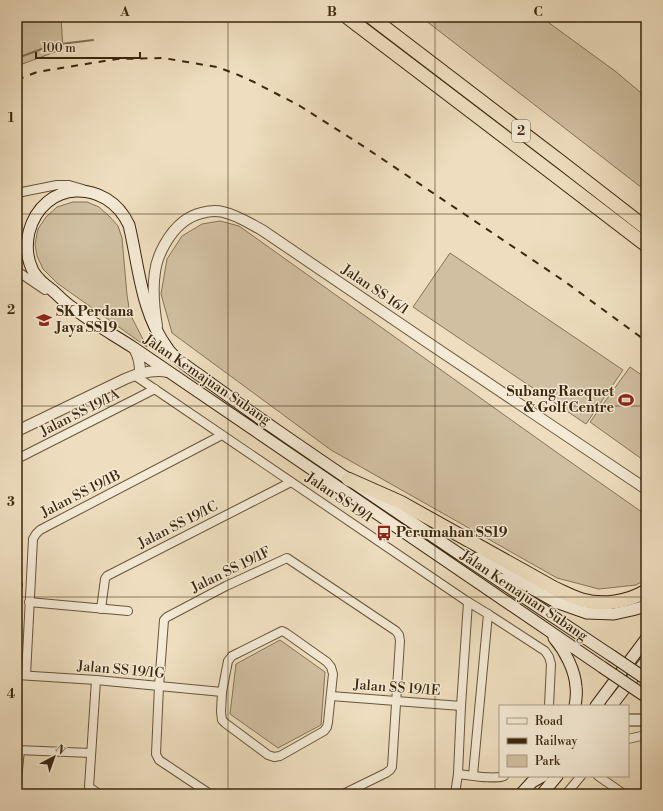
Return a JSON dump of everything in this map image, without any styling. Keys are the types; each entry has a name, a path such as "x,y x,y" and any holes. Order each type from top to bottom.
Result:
{"highway":[{"name":"2","path":"347,17 646,245"},
{"name":"2","path":"371,17 646,228"},
{"path":"615,222 646,254"},
{"path":"348,480 400,502 574,598 590,602 611,602 630,598 646,591"}],"main road":[{"name":"Jalan Kemajuan Subang","path":"645,697 134,348 72,308 44,284 33,272 28,253 27,239 36,214 46,202 62,193 79,190 96,193 118,208 125,215 129,224 145,301 151,319 159,337 169,352 236,402 348,480 646,680"},
{"path":"409,521 556,602 586,613 614,614 646,606"},
{"path":"546,629 563,650 572,669 576,688 575,705"},
{"path":"597,705 646,639"},
{"path":"613,705 646,661"},
{"path":"629,720 646,720"},
{"path":"542,794 556,777"},
{"path":"521,794 533,779"}],"street":[{"path":"17,193 57,185 69,185 82,188 90,192"},
{"name":"Jalan SS 16/1","path":"159,337 153,285 155,270 166,242 182,222 193,216 206,212 222,212 239,217 262,230 646,489"},
{"path":"17,270 72,308"},
{"path":"134,348 140,364 137,374"},
{"path":"17,431 125,378 137,374 160,370 168,372"},
{"name":"Jalan SS 19/1","path":"137,374 155,390 468,602 545,651 552,664 549,705"},
{"name":"Jalan SS 19/1A","path":"17,459 155,390"},
{"name":"Jalan SS 19/1B","path":"26,675 33,539 36,534 40,530 222,435"},
{"name":"Jalan SS 19/1C","path":"101,608 105,579 107,576 291,482"},
{"name":"Jalan SS 19/1F","path":"210,794 159,760 156,754 164,620 226,586 286,558 396,631 399,635 400,640 392,767 390,770 343,794"},
{"path":"29,602 128,611"},
{"path":"455,794 458,774 468,602"},
{"path":"472,776 488,614"},
{"path":"282,631 327,662 331,667 333,674 327,727 324,731 280,756 274,757 268,755 222,720 222,692 228,660 232,656 282,631"},
{"name":"Jalan SS 19/1G","path":"17,674 222,692"},
{"path":"96,680 90,753 89,787 99,794"},
{"name":"Jalan SS 19/1E","path":"331,696 461,706"},
{"path":"629,739 646,736"},
{"path":"17,779 18,750 90,753"},
{"path":"458,774 499,777"},
{"path":"566,794 581,777"},
{"path":"599,777 624,794"}],"green space":[{"path":"17,17 61,17 63,49 17,66"},
{"path":"421,17 541,17 615,71 646,97 646,191"},
{"path":"73,202 87,202 99,207 118,226 122,238 130,314 147,347 57,283 43,269 37,256 35,244 38,229 46,217 57,207"},
{"path":"220,221 239,226 646,515 646,579 636,585 599,589 557,578 331,450 172,333 161,294 167,259 182,236 202,224"},
{"path":"450,253 623,370 586,424 413,307"},
{"name":"Subang Racquet & Golf Centre","path":"630,367 646,378 646,462 590,422"},
{"path":"280,640 325,672 321,725 278,748 230,714 236,664"}],"waterway":[{"path":"17,58 53,45 93,40"}],"railway":[{"path":"17,80 37,72 117,59 163,58 217,67 236,74 300,106 366,148 564,281 646,341"}],"place":[{"name":"SK Perdana Jaya SS19","path":"44,320"},
{"name":"Subang Racquet & Golf Centre","path":"626,400"},
{"name":"Perumahan SS19","path":"384,533"}]}
